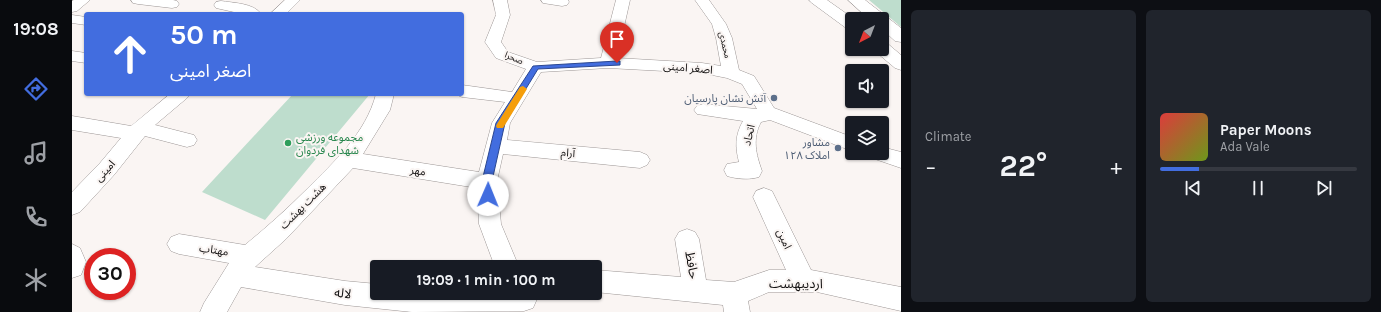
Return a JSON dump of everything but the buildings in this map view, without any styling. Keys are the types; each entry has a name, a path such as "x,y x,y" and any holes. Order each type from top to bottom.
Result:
{"highway":[{"path":"817,0 845,20"},
{"path":"827,0 845,16"},
{"path":"856,0 871,12"},
{"path":"889,27 901,37"},
{"path":"889,54 901,64"}],"street":[{"path":"72,8 83,0"},
{"path":"138,0 172,4"},
{"path":"279,12 293,0"},
{"name":"صحرا","path":"500,0 504,15 493,42 502,55 536,67"},
{"path":"548,0 562,2"},
{"path":"608,62 623,0"},
{"name":"محمدی","path":"702,0 719,24 724,38 731,73"},
{"path":"221,5 250,12"},
{"path":"72,18 84,21"},
{"path":"72,56 84,58"},
{"name":"اصغر امینی","path":"536,67 608,62 702,68 731,73 748,80 768,112 763,115"},
{"path":"504,260 490,224 487,181 501,123 536,67"},
{"path":"464,91 517,98"},
{"name":"امینی","path":"72,206 107,169 138,131 179,96"},
{"name":"هشت بهشت","path":"213,312 242,265 278,232 349,160 382,110 385,96"},
{"path":"703,110 763,115 845,142"},
{"name":"اتحاد","path":"743,170 744,149 748,125 763,115"},
{"path":"72,123 138,131 186,140"},
{"name":"آرام","path":"495,146 640,160"},
{"path":"889,156 901,160"},
{"name":"مهر","path":"349,160 487,181"},
{"name":"امین","path":"764,197 804,281"},
{"name":"حافظ","path":"687,239 696,291"},
{"name":"مهتاب","path":"179,244 242,265"},
{"path":"72,255 74,262 72,267"},
{"name":"لاله","path":"242,265 344,293 432,307 525,301"},
{"name":"اردیبهشت","path":"602,282 696,291 736,303 769,281 817,281 901,299"}],"green space":[{"path":"869,0 901,0 901,27 889,17 889,12 883,12"},
{"name":"مجموعه ورزشی شهدای فردوان","path":"291,96 368,96 265,220 202,192"}],"slow traffic":[{"path":"500,126 523,89"}],"place":[{"name":"آتش نشان پارسیان","path":"774,98"},
{"name":"مجموعه ورزشی شهدای فردوان","path":"288,143"},
{"name":"مشاور املاک ۱۲۸","path":"838,148"}],"route":[{"path":"488,195 487,181 501,123 536,67 608,62 617,63"}]}
